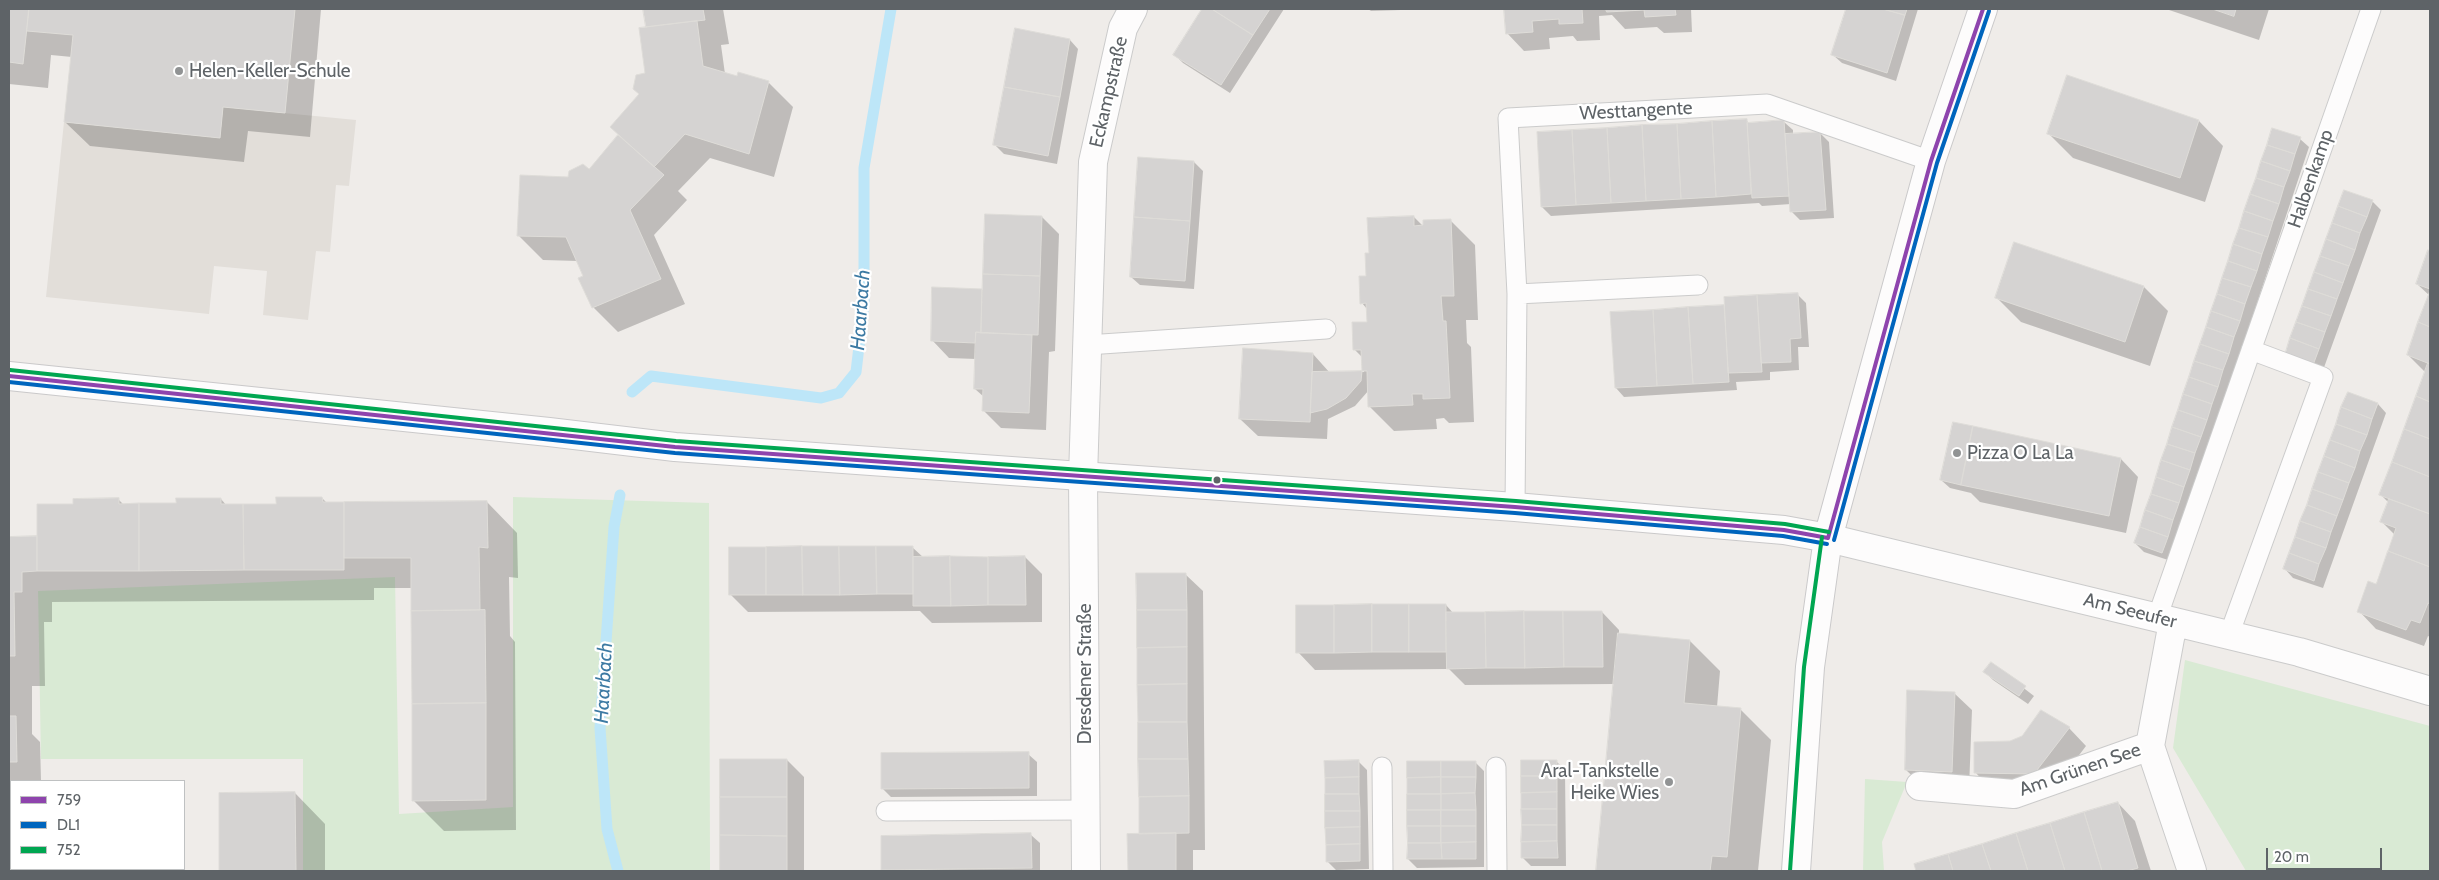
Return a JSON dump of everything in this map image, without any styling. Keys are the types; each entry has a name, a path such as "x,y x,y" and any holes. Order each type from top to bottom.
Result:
{"street":[{"name":"Eckampstraße","path":"1083,477 1093,162 1123,28 1134,9"},
{"path":"1796,871 1810,667 1828,538 1931,161 1983,9"},
{"path":"9,376 675,447 1515,507 1784,530 1828,538"},
{"name":"Dresdener Straße","path":"1083,477 1086,871"},
{"name":"Am Seeufer","path":"1828,538 2299,652 2430,691"},
{"name":"Am Grünen See","path":"2165,620 2150,746 2192,871"},
{"name":"Am Grünen See","path":"1920,786 2014,794 2150,746"}],"lane":[{"name":"Halbenkamp","path":"2165,620 2251,350 2371,9"},
{"name":"Westtangente","path":"1515,507 1517,294 1508,118 1767,104 1931,161"},
{"path":"1517,294 1698,285"},
{"path":"1087,345 1326,329"},
{"path":"2229,635 2323,377 2251,350"},
{"path":"1382,767 1383,871"},
{"path":"1496,768 1497,871"},
{"path":"886,812 1086,810"}],"shaded area":[{"path":"223,107 356,120 349,186 336,185 330,252 316,251 308,320 263,315 267,271 214,266 209,314 46,297 64,122 220,138"}],"green space":[{"path":"513,497 709,503 710,871 303,871 303,759 41,759 38,591 395,577 399,814 513,807"},
{"path":"2185,660 2430,726 2430,871 2246,871 2173,748"},
{"path":"1865,779 1907,782 1882,842 1884,871 1863,871"}],"building":[{"path":"9,9 29,9 23,64 9,62"},
{"name":"Helen-Keller-Schule","path":"29,9 295,9 285,113 223,107 220,138 64,122 73,35 27,31"},
{"path":"643,9 703,9 705,20 646,27"},
{"path":"1202,9 1212,9 1253,35 1221,85 1173,55"},
{"path":"1212,9 1270,9 1253,35"},
{"path":"1504,9 1582,9 1583,23 1559,24 1559,19 1532,21 1533,32 1506,34"},
{"path":"1606,9 1675,9 1676,15 1645,17 1644,10 1607,12"},
{"path":"1846,9 1883,9 1905,15 1887,73 1831,55"},
{"path":"1883,9 1907,9 1905,15"},
{"path":"2213,9 2236,9 2234,16"},
{"path":"697,21 703,66 737,76 738,72 769,81 749,154 685,134 654,167 610,127 639,94 633,89 636,75 645,73 639,28"},
{"path":"1015,28 1070,39 1060,97 1004,87"},
{"path":"2067,75 2199,120 2180,178 2047,134"},
{"path":"1004,87 1060,97 1048,156 993,145"},
{"path":"1747,119 1751,194 1716,197 1712,121"},
{"path":"1784,120 1789,196 1752,198 1747,123"},
{"path":"1712,121 1716,197 1681,199 1677,124"},
{"path":"1677,124 1681,199 1646,201 1642,125"},
{"path":"1642,125 1646,201 1611,203 1607,128"},
{"path":"1607,128 1611,203 1576,205 1572,130"},
{"path":"2272,128 2301,137 2295,154 2267,145"},
{"path":"1572,130 1576,205 1541,207 1537,132"},
{"path":"1820,132 1826,210 1790,212 1785,134"},
{"path":"618,135 664,175 630,210 661,279 592,308 578,278 583,276 566,237 517,236 520,175 568,177 569,171 583,164 589,169"},
{"path":"2267,145 2295,154 2290,171 2261,161"},
{"path":"1138,157 1194,161 1190,221 1134,217"},
{"path":"2261,161 2290,171 2284,187 2256,178"},
{"path":"2256,178 2284,187 2279,204 2250,194"},
{"path":"2344,190 2373,200 2367,217 2338,206"},
{"path":"2250,194 2279,204 2273,221 2244,211"},
{"path":"2338,206 2367,217 2360,233 2332,223"},
{"path":"2244,211 2273,221 2268,237 2239,228"},
{"path":"985,214 1042,216 1040,276 983,274"},
{"path":"1414,216 1414,226 1423,225 1423,220 1451,219 1454,296 1441,296 1443,321 1446,321 1450,398 1423,399 1423,394 1412,394 1413,405 1368,407 1367,371 1362,371 1361,350 1353,350 1352,322 1367,322 1366,303 1360,304 1359,276 1366,276 1365,253 1369,253 1367,218"},
{"path":"1134,217 1190,221 1185,281 1130,277"},
{"path":"2332,223 2360,233 2355,250 2326,239"},
{"path":"2239,228 2268,237 2262,254 2233,244"},
{"path":"2326,239 2355,250 2349,266 2320,256"},
{"path":"2014,242 2144,286 2125,342 1995,298"},
{"path":"2233,244 2262,254 2257,271 2228,261"},
{"path":"2428,250 2430,251 2430,289 2416,284"},
{"path":"2320,256 2349,266 2343,283 2314,272"},
{"path":"2228,261 2257,271 2251,287 2222,278"},
{"path":"2314,272 2343,283 2337,299 2308,289"},
{"path":"983,274 1040,276 1038,335 981,333"},
{"path":"2222,278 2251,287 2245,304 2217,294"},
{"path":"932,287 982,289 981,333 976,332 975,343 931,341"},
{"path":"2308,289 2337,299 2331,316 2302,306"},
{"path":"2430,291 2430,327 2418,322"},
{"path":"1798,293 1801,338 1790,339 1791,362 1761,363 1757,295"},
{"path":"2217,294 2245,304 2240,321 2211,311"},
{"path":"1757,295 1762,372 1728,373 1724,297"},
{"path":"1724,305 1729,382 1693,384 1688,307"},
{"path":"2302,306 2331,316 2325,332 2296,322"},
{"path":"1688,307 1693,384 1657,386 1653,310"},
{"path":"1653,310 1657,386 1615,388 1610,312"},
{"path":"2211,311 2240,321 2234,337 2206,327"},
{"path":"2296,322 2325,332 2319,349 2290,338"},
{"path":"2418,322 2430,327 2430,364 2407,355"},
{"path":"2206,327 2234,337 2229,354 2200,344"},
{"path":"976,332 1032,335 1029,413 982,411 983,389 974,389"},
{"path":"2290,338 2319,349 2313,365 2285,355"},
{"path":"2200,344 2229,354 2223,370 2194,361"},
{"path":"1243,348 1313,353 1310,422 1239,419"},
{"path":"2194,361 2223,370 2218,387 2189,377"},
{"path":"2428,363 2430,364 2430,402 2416,396"},
{"path":"1362,371 1361,381 1346,398 1327,409 1310,413 1312,372"},
{"path":"2189,377 2218,387 2212,404 2183,394"},
{"path":"2348,392 2378,403 2372,419 2341,407"},
{"path":"2183,394 2212,404 2207,420 2178,410"},
{"path":"2416,396 2430,402 2430,439 2404,429"},
{"path":"2341,407 2372,419 2367,435 2336,424"},
{"path":"2178,410 2207,420 2201,437 2172,427"},
{"name":"Pizza O La La","path":"1953,422 1973,426 1961,485 1940,480"},
{"path":"2336,424 2367,435 2360,451 2330,440"},
{"path":"1973,426 2121,458 2109,516 1961,485"},
{"path":"2172,427 2201,437 2195,453 2167,444"},
{"path":"2404,429 2430,439 2430,477 2392,462"},
{"path":"2330,440 2360,451 2355,468 2324,456"},
{"path":"2167,444 2195,453 2190,470 2161,460"},
{"path":"2324,456 2355,468 2349,483 2318,472"},
{"path":"2161,460 2190,470 2184,487 2156,477"},
{"path":"2392,462 2430,477 2430,514 2379,495"},
{"path":"2318,472 2349,483 2343,500 2312,489"},
{"path":"2156,477 2184,487 2179,503 2151,494"},
{"path":"2312,489 2343,500 2337,516 2307,505"},
{"path":"2151,494 2179,503 2173,520 2145,510"},
{"path":"276,497 322,497 323,502 344,502 344,570 244,570 243,504 276,504"},
{"path":"119,498 119,504 139,503 139,571 37,571 37,504 73,504 73,499"},
{"path":"176,498 221,498 221,504 243,504 244,570 139,571 139,503 176,503"},
{"path":"2389,499 2430,514 2430,567 2388,551 2396,528 2380,522"},
{"path":"487,501 488,548 479,547 480,610 411,611 411,558 344,558 344,502"},
{"path":"2307,505 2337,516 2331,532 2300,521"},
{"path":"2145,510 2173,520 2168,537 2140,527"},
{"path":"2300,521 2331,532 2326,548 2295,537"},
{"path":"2140,527 2168,537 2162,553 2134,543"},
{"path":"37,536 37,571 22,572 22,592 14,592 15,656 9,656 9,537"},
{"path":"2295,537 2326,548 2319,564 2289,553"},
{"path":"802,546 803,595 766,595 766,547"},
{"path":"802,546 839,546 840,595 803,595"},
{"path":"839,546 876,546 877,594 840,595"},
{"path":"876,546 913,546 913,594 877,594"},
{"path":"729,547 766,547 766,595 729,595"},
{"path":"2388,551 2430,567 2430,604 2428,603 2420,623 2411,620 2406,630 2357,612 2368,581 2376,584"},
{"path":"2289,553 2319,564 2314,581 2283,569"},
{"path":"950,556 951,606 913,606 913,557"},
{"path":"950,556 988,557 988,605 951,606"},
{"path":"1025,556 1026,605 988,605 988,557"},
{"path":"1136,573 1186,573 1187,610 1137,610"},
{"path":"1372,604 1372,652 1334,653 1334,605"},
{"path":"1372,604 1409,604 1409,652 1372,652"},
{"path":"1409,604 1446,604 1446,652 1409,652"},
{"path":"1296,605 1334,605 1334,653 1296,653"},
{"path":"485,610 486,703 412,704 411,611"},
{"path":"1137,610 1187,610 1187,647 1137,648"},
{"path":"1524,611 1525,668 1486,668 1485,612"},
{"path":"1524,611 1563,611 1564,667 1525,668"},
{"path":"1563,611 1602,611 1603,667 1564,667"},
{"path":"1446,612 1485,612 1486,668 1447,669"},
{"name":"Aral-Tankstelle Heike Wies","path":"1618,633 1690,640 1684,703 1741,708 1727,857 1712,856 1710,871 1596,871"},
{"path":"1187,647 1187,684 1137,685 1137,648"},
{"path":"1991,662 2026,686 2019,696 1983,672"},
{"path":"1187,684 1187,722 1138,722 1137,685"},
{"path":"1907,690 1955,692 1952,772 1905,770"},
{"path":"486,703 486,800 412,801 412,704"},
{"path":"2041,710 2070,727 2034,774 1974,773 1974,742 2010,741 2022,736"},
{"path":"9,716 16,716 17,762 9,762"},
{"path":"1138,722 1187,722 1188,759 1138,759"},
{"path":"1029,752 1029,788 881,789 881,753"},
{"path":"720,759 787,759 787,797 720,797"},
{"path":"1138,759 1188,759 1189,796 1139,797"},
{"path":"1359,760 1359,777 1325,778 1324,761"},
{"path":"1521,760 1557,760 1557,776 1521,776"},
{"path":"1407,761 1441,761 1441,777 1407,778"},
{"path":"1441,761 1476,761 1476,777 1441,777"},
{"path":"1521,776 1557,776 1557,792 1521,793"},
{"path":"1359,777 1359,794 1325,794 1325,778"},
{"path":"1441,777 1476,777 1475,793 1441,794"},
{"path":"1441,777 1441,794 1407,794 1407,778"},
{"path":"295,792 296,871 219,871 219,793"},
{"path":"1557,792 1557,809 1521,809 1521,793"},
{"path":"1475,793 1476,810 1441,810 1441,794"},
{"path":"1325,794 1359,794 1360,811 1325,811"},
{"path":"1407,794 1441,794 1441,810 1407,810"},
{"path":"1189,796 1189,833 1139,834 1139,797"},
{"path":"720,797 787,797 787,836 720,835"},
{"path":"2118,802 2138,868 2127,871 2102,871 2084,812"},
{"path":"1521,809 1557,809 1557,825 1522,825"},
{"path":"1407,810 1441,810 1441,826 1407,826"},
{"path":"1441,810 1476,810 1476,826 1441,826"},
{"path":"1325,811 1360,811 1360,827 1325,828"},
{"path":"2084,812 2102,871 2065,871 2050,823"},
{"path":"2050,823 2065,871 2028,871 2016,833"},
{"path":"1522,825 1557,825 1557,841 1521,842"},
{"path":"1407,826 1441,826 1441,843 1408,843"},
{"path":"1441,826 1476,826 1476,842 1441,843"},
{"path":"1360,827 1360,844 1326,845 1325,828"},
{"path":"1031,833 1032,868 881,870 881,836"},
{"path":"1176,833 1176,871 1128,871 1127,834"},
{"path":"2016,833 2028,871 1991,871 1982,844"},
{"path":"720,835 787,836 787,871 720,871"},
{"path":"1557,841 1558,858 1521,858 1521,842"},
{"path":"1476,842 1476,859 1442,859 1441,843"},
{"path":"1408,843 1441,843 1442,859 1407,859"},
{"path":"1360,844 1360,861 1326,862 1326,845"},
{"path":"1982,844 1991,871 1953,871 1948,854"},
{"path":"1948,854 1953,871 1916,871 1914,864"}],"waterway":[{"name":"Haarbach","path":"632,392 651,376 821,398 839,393 856,372 864,304 864,168 891,9"},
{"name":"Haarbach","path":"618,871 607,829 600,728 614,527 620,495"}],"transit line":[{"name":"759","path":"1828,538 1931,161 1983,9"},
{"name":"DL1","path":"1834,540 1937,163 1989,11"},
{"name":"752","path":"10,370 676,441 1516,501 1785,524 1829,532"},
{"name":"759","path":"9,376 675,447 1515,507 1784,530 1828,538"},
{"name":"DL1","path":"9,382 675,453 1515,513 1783,536 1827,544"},
{"name":"752","path":"1790,871 1804,667 1822,537"}],"place":[{"name":"Helen-Keller-Schule","path":"179,71"},
{"name":"Pizza O La La","path":"1957,453"},
{"name":"Aral-Tankstelle Heike Wies","path":"1669,782"}]}
